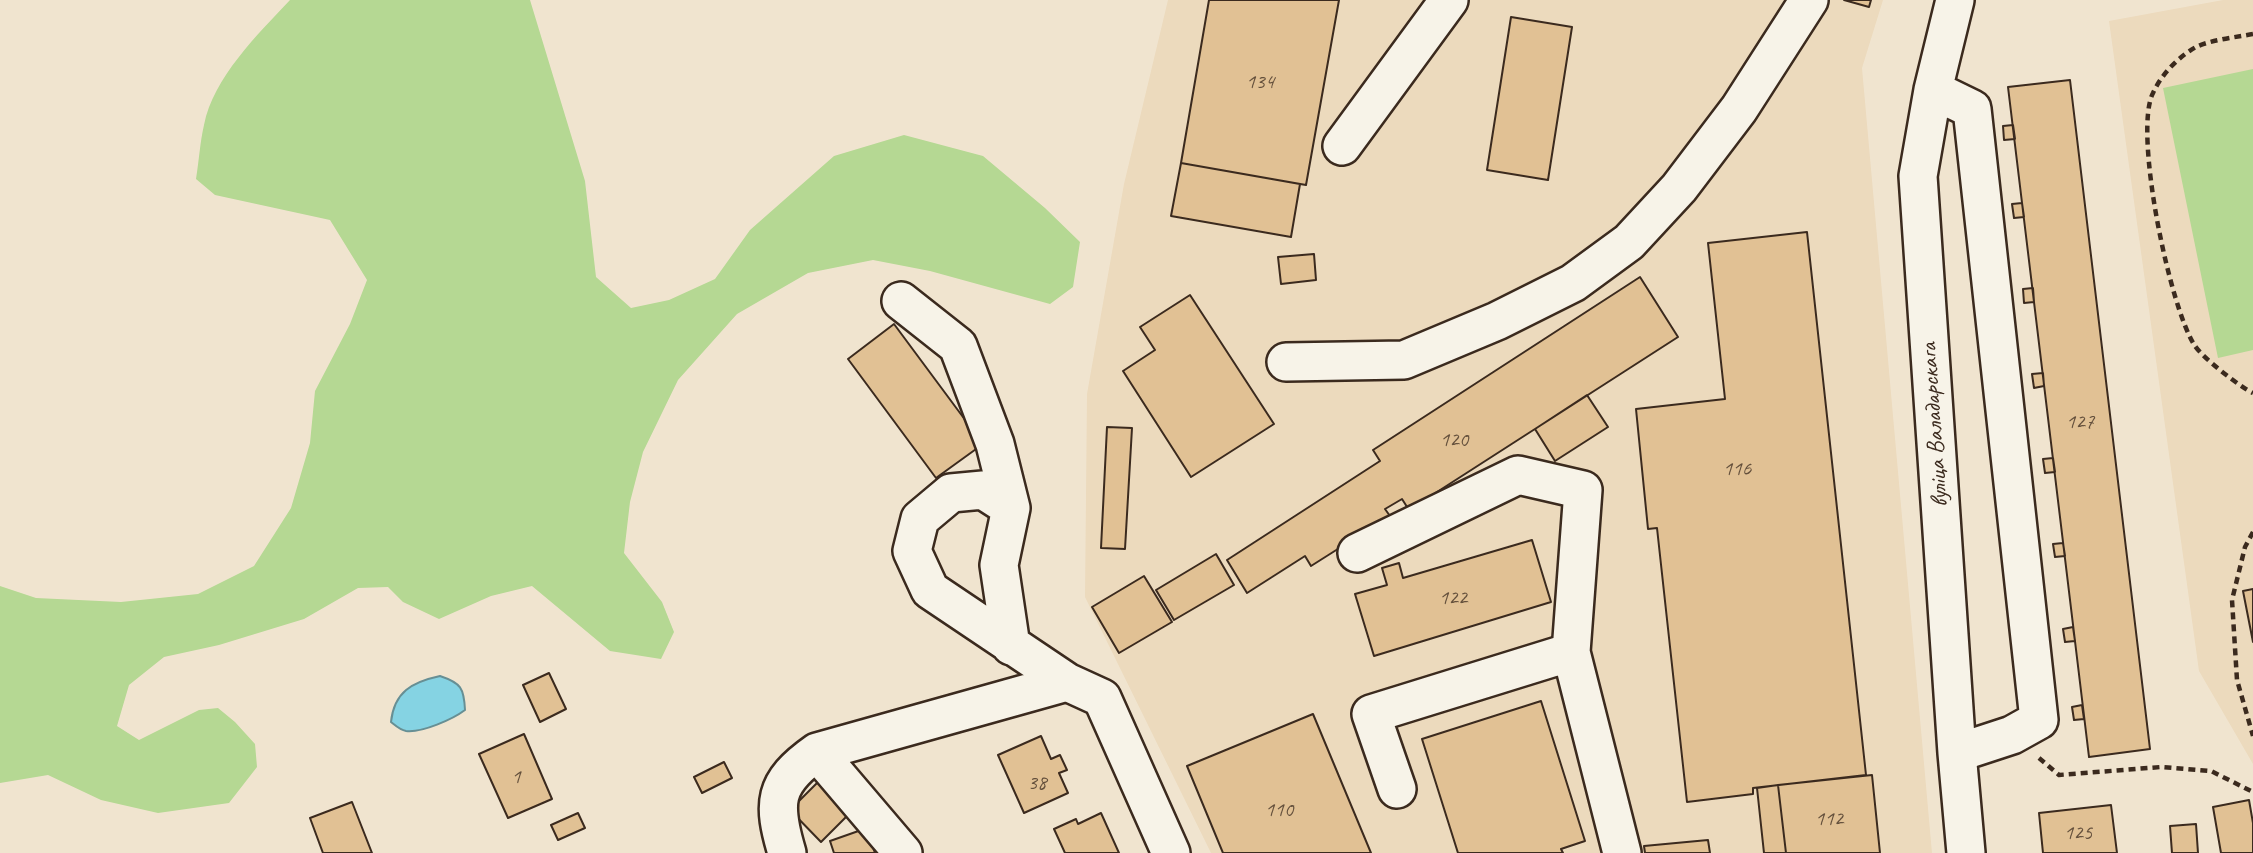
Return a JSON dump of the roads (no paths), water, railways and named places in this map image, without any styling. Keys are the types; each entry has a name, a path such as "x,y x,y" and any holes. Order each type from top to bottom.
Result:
{"street":[{"path":"1342,146 1449,0"},
{"path":"1286,362 1404,360 1497,321 1573,283 1629,242 1679,188 1739,109 1809,0"},
{"name":"вуліца Валадарскага","path":"1955,0 1933,90 1918,176 1966,853"},
{"path":"1933,90 1972,109 2039,720 2012,735 1957,753"},
{"path":"901,301 958,346 995,444 1011,508 999,565 1011,646"},
{"path":"1357,553 1518,475 1583,490 1571,652 1622,853"},
{"path":"1011,508 984,490 951,493 920,519 912,551 930,590 1067,682 1102,698 1171,853"},
{"path":"1397,789 1371,714 1571,652"},
{"path":"787,853 779,828 779,791 795,768 817,752 1067,682"},
{"path":"817,752 903,853"}],"water":[{"path":"440,676 460,687 465,710 420,730 404,730 391,722 396,703 406,690"}]}
